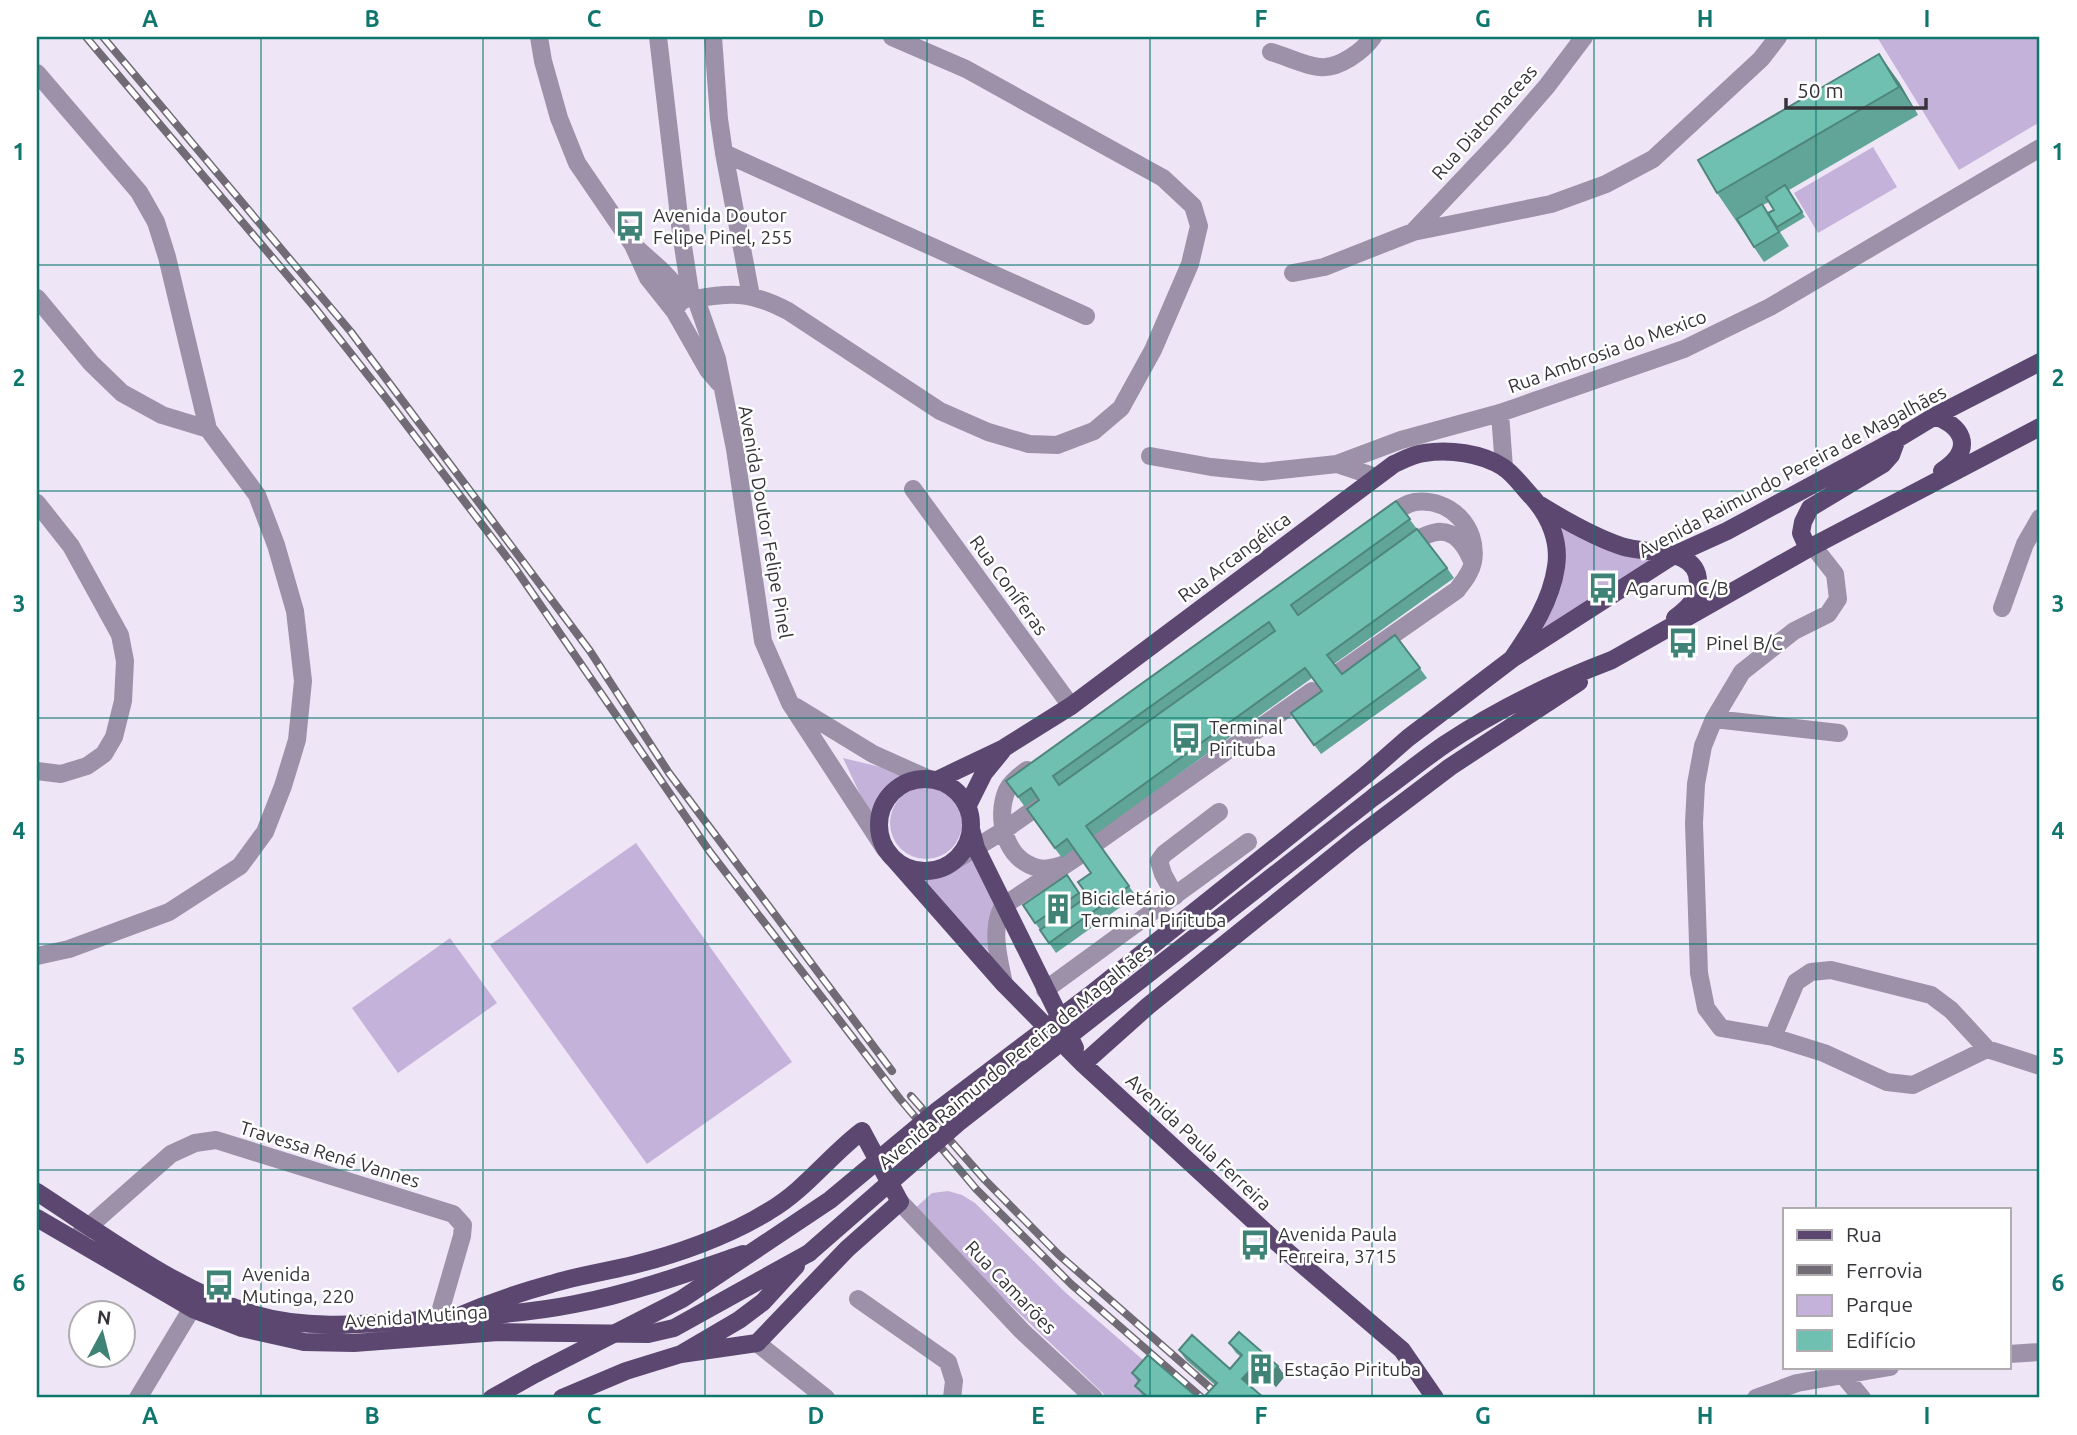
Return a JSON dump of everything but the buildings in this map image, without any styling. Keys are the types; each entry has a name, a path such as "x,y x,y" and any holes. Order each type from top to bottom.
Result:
{"main road":[{"name":"Avenida Raimundo Pereira de Magalhães","path":"759,1249 830,1200 937,1111 1090,995 1367,774 1408,738 1512,659 1674,555 1727,531 1935,416 2040,362"},
{"path":"1903,500 1950,466 1962,450 1957,429 1951,423 1935,416"},
{"name":"Avenida Raimundo Pereira de Magalhães","path":"562,1398 626,1371 681,1354 739,1320 763,1302 783,1273 958,1123 1375,796 1445,745 1502,710 1578,673 1612,660 1813,546 2040,427"},
{"path":"1813,546 1805,542 1801,533 1810,508 1883,464 1891,456 1897,439"},
{"name":"Rua Arcangélica","path":"933,779 1004,748 1071,706 1394,464 1422,453 1450,452 1472,455 1504,467"},
{"path":"1504,467 1547,515 1553,531 1557,565 1543,608 1512,659"},
{"path":"1537,503 1606,541 1625,548 1674,555 1691,561 1699,573 1698,592 1689,607 1646,642"},
{"path":"971,828 968,841 954,861 930,871 904,866 890,854 881,840 879,822 888,797 910,781 933,779 950,786 960,795 967,807 976,848 1083,1064 1148,1006 1355,839 1450,767 1612,660"},
{"name":"Rua Arcangélica","path":"967,807 985,774 1004,748"},
{"name":"Avenida Doutor Felipe Pinel","path":"890,854 1004,984 1083,1064"},
{"name":"Avenida Paula Ferreira","path":"1083,1064 1283,1248 1402,1350 1435,1398"},
{"path":"446,1318 552,1283 632,1265 716,1237 768,1212 801,1189 839,1149 862,1131 900,1202 847,1250 757,1343 681,1354"},
{"name":"Avenida Mutinga","path":"37,1192 197,1302 311,1324 354,1325 575,1304 635,1290 759,1249"},
{"name":"Avenida Mutinga","path":"37,1217 74,1240 197,1302 242,1328 304,1342 354,1343 498,1332 648,1334 674,1328 783,1273"},
{"path":"492,1398 682,1299 759,1249"},
{"path":"757,1343 763,1302"}],"street":[{"name":"Avenida Doutor Felipe Pinel","path":"539,37 559,118 577,163 633,245 648,278 678,317 708,370 722,386"},
{"path":"658,37 681,233 693,302"},
{"path":"713,37 719,119 751,296"},
{"path":"678,317 679,303 742,293 769,301 940,411 988,432 1029,444 1057,445 1094,431 1121,408 1153,350 1190,264 1199,226 1193,205 1163,178 966,69 892,37"},
{"path":"1271,52 1321,68 1341,62 1367,45 1373,37"},
{"name":"Rua Diatomaceas","path":"1413,232 1502,138 1547,86 1584,37"},
{"path":"1293,273 1324,267 1413,232 1551,204 1606,184 1653,159 1761,59 1778,37"},
{"path":"37,74 139,192 156,222 167,257 208,429 257,495 275,545 295,611 303,681 297,740 283,786 265,832 240,866 169,912 69,949 37,956"},
{"name":"Rua Ambrosia do Mexico","path":"1150,456 1211,467 1262,472 1337,464 1401,440 1500,413 1684,349 1770,307 2040,148"},
{"path":"724,153 1086,316"},
{"name":"Avenida Doutor Felipe Pinel","path":"633,245 693,302 717,359 735,449 763,640 790,703 890,854"},
{"path":"37,298 91,363 122,393 162,415 208,429"},
{"path":"1500,413 1504,467"},
{"path":"1337,464 1376,477"},
{"name":"Rua Coníferas","path":"913,489 1071,706"},
{"path":"1341,671 1457,590 1470,572 1473,562 1471,533 1455,513 1444,506 1413,502 1398,509 1366,532"},
{"path":"37,503 71,546 120,635 125,661 120,713 114,737 104,754 86,766 61,775 37,771"},
{"path":"2002,608 2025,544 2040,519"},
{"path":"1389,558 1422,535 1434,531 1446,532 1459,539 1473,562"},
{"path":"1813,546 1835,574 1838,599 1828,614 1794,631 1742,672 1714,719 1703,746 1696,784 1694,823 1699,973 1706,1008 1721,1027 1773,1037 1824,1053 1887,1082 1913,1085 1987,1049"},
{"path":"1099,841 1312,691"},
{"path":"790,703 873,754 933,779"},
{"path":"1714,719 1839,733"},
{"path":"1004,984 996,932 999,913 1003,906 1071,860 1051,868 1031,865 1014,852 1003,831 1003,807 1007,790 1039,762"},
{"path":"954,861 1040,805"},
{"path":"1175,896 1159,861 1219,813"},
{"path":"1045,990 1248,842"},
{"path":"1773,1037 1796,982 1811,972 1831,970 1931,995 1951,1010 1987,1049 2040,1066"},
{"name":"Travessa René Vannes","path":"74,1240 171,1154 195,1143 216,1140 453,1214 463,1225 463,1236 446,1318"},
{"name":"Rua Camarões","path":"900,1202 1022,1331 1094,1398"},
{"path":"858,1299 948,1362 954,1381 952,1398"},
{"path":"138,1398 197,1302"},
{"path":"757,1343 826,1398"},
{"path":"2010,1354 2040,1352"},
{"path":"1756,1398 1797,1383 1883,1368"},
{"path":"1842,1374 1862,1398"}],"green space":[{"path":"1877,37 2040,37 2040,122 1959,170"},
{"path":"1873,147 1897,187 1818,233 1794,193"},
{"path":"1554,519 1657,559 1534,639 1554,606 1563,578 1562,556"},
{"path":"843,758 914,775 885,794 877,808 875,826"},
{"path":"919,787 933,787 952,797 962,816 962,830 952,849 933,859 919,859 900,849 890,830 890,816 900,797"},
{"path":"636,843 792,1062 647,1164 490,945"},
{"path":"974,852 1000,907 999,962 909,870 936,873"},
{"path":"450,938 497,1003 398,1073 352,1008"},
{"path":"948,1191 975,1203 1066,1293 1187,1398 1108,1398 912,1211 932,1193"}],"railway":[{"path":"86,37 315,308 386,398 515,568 710,852 900,1099 976,1189 1071,1284 1202,1398"},
{"path":"103,37 351,332 590,651 669,773 892,1071"},
{"path":"911,1096 985,1180 1059,1255 1215,1392"}],"place":[{"name":"Avenida Doutor Felipe Pinel, 255","path":"630,226"},
{"name":"Agarum C/B","path":"1603,588"},
{"name":"Pinel B/C","path":"1683,643"},
{"name":"Terminal Pirituba","path":"1186,738"},
{"name":"Bicicletário Terminal Pirituba","path":"1058,909"},
{"name":"Avenida Paula Ferreira, 3715","path":"1255,1245"},
{"name":"Avenida Mutinga, 220","path":"219,1285"},
{"name":"Estação Pirituba","path":"1261,1369"}]}
